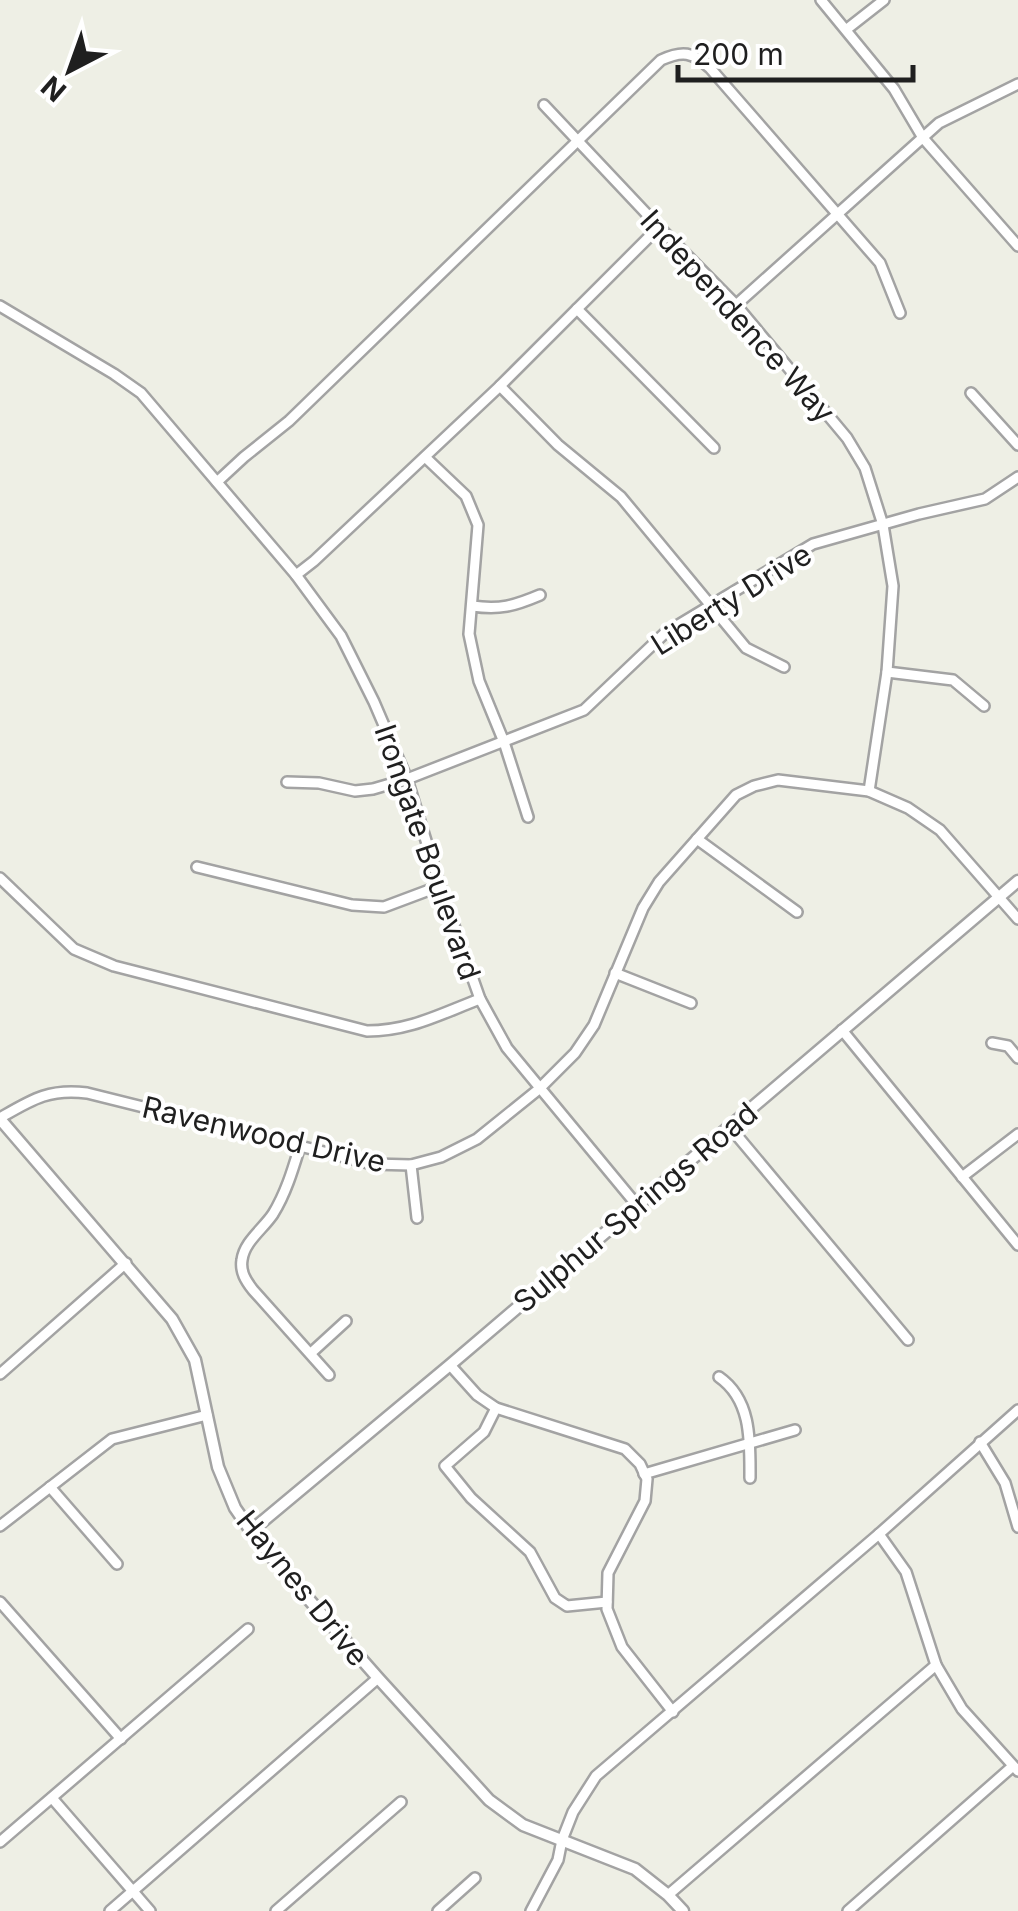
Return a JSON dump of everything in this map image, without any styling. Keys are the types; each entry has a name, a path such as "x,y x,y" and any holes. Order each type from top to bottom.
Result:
{"street":[{"path":"821,0 894,89 923,138 1018,246"},
{"path":"847,29 884,0"},
{"path":"217,482 289,421 661,60 678,52 698,57 710,68 880,262 900,313"},
{"path":"736,305 939,123 1018,84"},
{"name":"Independence Way","path":"544,104 736,305 846,438 865,468 883,525 893,586 887,672 869,792"},
{"path":"296,575 500,386 659,228"},
{"name":"Irongate Boulevard","path":"0,306 140,393 296,575 341,636 407,779 480,998 506,1048 636,1204"},
{"path":"578,309 714,448"},
{"path":"500,386 558,445 621,497 746,648 784,667"},
{"path":"971,393 1018,445"},
{"path":"425,457 466,496 478,524 469,634 479,681 528,817"},
{"name":"Liberty Drive","path":"287,782 320,782 355,791 407,779 584,710 664,634 812,544 985,499 1018,477"},
{"path":"472,606 514,606 540,595"},
{"path":"887,672 954,680 984,706"},
{"name":"Ravenwood Drive","path":"0,1119 34,1098 69,1090 372,1164 411,1165 442,1157 477,1139 575,1054 594,1025 643,908 659,882 736,795 778,780 869,792 908,808 940,830 1018,919"},
{"path":"697,839 797,912"},
{"path":"197,867 352,906 384,907 440,886"},
{"path":"0,878 74,949 114,966 366,1031 409,1027 480,998"},
{"name":"Sulphur Springs Road","path":"251,1531 1018,881"},
{"path":"615,973 691,1003"},
{"path":"842,1030 1018,1244"},
{"path":"992,1043 1008,1046 1018,1058"},
{"name":"Haynes Drive","path":"0,1119 172,1318 195,1360 218,1466 235,1508 274,1561 488,1800 523,1824 635,1869 683,1911"},
{"path":"729,1126 908,1340"},
{"path":"962,1178 1018,1134"},
{"path":"300,1146 286,1188 242,1255 241,1267 252,1290 328,1375"},
{"path":"411,1165 417,1218"},
{"path":"2,1368 126,1263"},
{"path":"311,1353 346,1320"},
{"path":"450,1365 477,1395 496,1408 625,1449 640,1464 646,1479 644,1501 608,1572 607,1609 622,1647 673,1712"},
{"path":"719,1377 740,1397 750,1444 750,1478"},
{"path":"496,1408 484,1432 445,1466 471,1498 530,1552 555,1598 567,1606 607,1602"},
{"path":"531,1911 558,1860 573,1812 596,1776 1018,1410"},
{"path":"0,1526 112,1439 207,1415"},
{"path":"644,1474 795,1430"},
{"path":"980,1442 1006,1484 1018,1527"},
{"path":"50,1487 117,1564"},
{"path":"848,1911 1016,1769 962,1709 936,1665 906,1572 879,1534"},
{"path":"0,1602 121,1739"},
{"path":"0,1842 248,1628"},
{"path":"668,1895 936,1665"},
{"path":"110,1911 378,1678"},
{"path":"52,1798 150,1911"},
{"path":"276,1911 401,1802"},
{"path":"438,1911 475,1878"}]}
